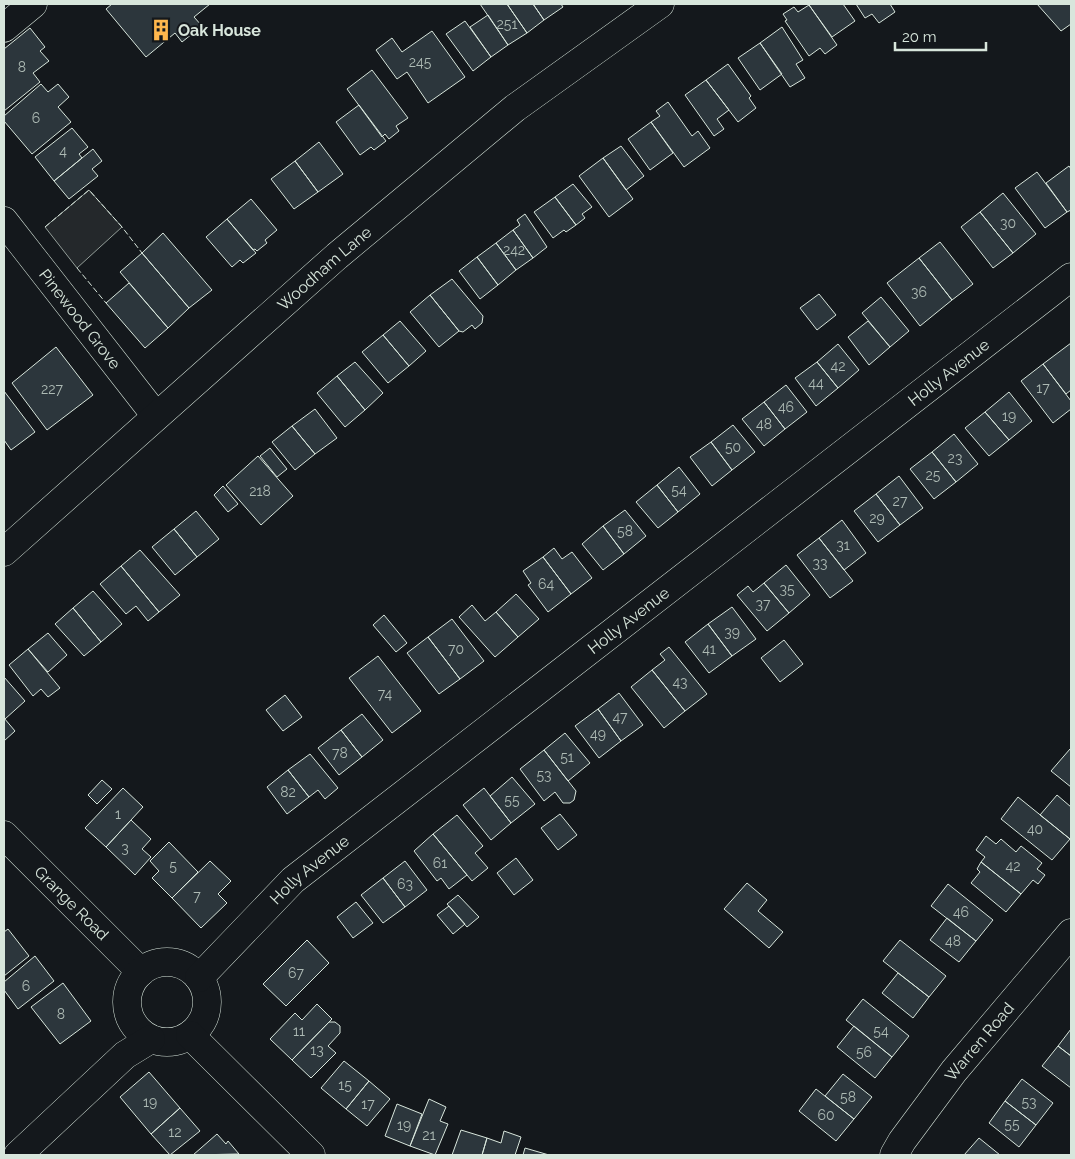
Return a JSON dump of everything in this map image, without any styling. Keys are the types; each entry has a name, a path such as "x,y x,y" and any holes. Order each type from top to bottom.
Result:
{"street":[{"path":"4,28 33,4"},
{"name":"Woodham Lane","path":"4,552 337,256 515,108 660,4"},
{"name":"Pinewood Grove","path":"4,221 156,416"},
{"name":"Holly Avenue","path":"199,978 293,880 1071,277"},
{"name":"Grange Road","path":"4,835 141,972"},
{"name":"Warren Road","path":"894,1155 902,1141 954,1071 1071,932"},
{"path":"165,962 178,963 190,969 206,989 208,1002 206,1015 200,1026 190,1035 178,1041 164,1043 151,1039 139,1032 131,1020 127,1008 128,994 132,981 141,972 152,965 165,962"},
{"path":"190,1035 206,1048 311,1155"},
{"path":"18,1155 125,1054 151,1039"}],"shaded area":[{"path":"89,190 122,227 77,268 45,227"}],"building":[{"name":"Oak House","path":"112,4 210,4 194,17 202,26 182,42 175,33 146,57 106,9"},
{"path":"480,4 507,4 527,33 508,45"},
{"path":"507,4 533,4 544,20 527,33"},
{"path":"533,4 561,4 563,7 544,20"},
{"path":"843,4 855,21 832,37 809,5"},
{"path":"856,4 890,4 895,12 879,23 872,14 865,18"},
{"path":"1037,4 1069,4 1071,6 1071,24 1061,31"},
{"path":"809,5 837,45 825,54 820,48 809,56 785,21 787,20 783,14 794,7 798,12"},
{"path":"488,15 508,45 491,57 470,27"},
{"path":"465,21 491,57 473,71 446,34"},
{"path":"782,27 803,60 796,64 805,78 790,87 760,43"},
{"path":"30,28 45,47 40,51 49,61 33,73 40,82 4,111 4,49"},
{"path":"432,31 465,77 428,103 407,72 397,79 376,50 392,38 402,52"},
{"path":"760,43 782,74 760,90 738,58"},
{"path":"728,64 751,96 749,98 756,108 738,122 706,80"},
{"path":"372,70 408,118 396,126 399,131 389,139 385,134 382,137 347,89"},
{"path":"706,80 729,110 717,119 724,129 714,136 685,95"},
{"path":"41,84 48,92 58,84 69,97 58,107 71,122 32,154 4,121 4,116"},
{"path":"668,102 692,136 698,131 710,148 684,167 651,122 660,116 656,111"},
{"path":"359,105 386,141 374,150 371,147 360,155 336,122"},
{"path":"651,122 673,153 650,170 628,139"},
{"path":"72,128 88,147 79,154 82,158 54,181 35,157"},
{"path":"319,142 343,174 318,192 295,161"},
{"path":"621,146 644,176 626,190 603,158"},
{"path":"93,149 102,161 92,169 98,176 69,199 54,181"},
{"path":"603,158 633,199 609,217 579,176"},
{"path":"295,161 318,192 294,209 271,179"},
{"path":"1069,166 1071,169 1071,210 1067,212 1046,183"},
{"path":"1037,172 1067,212 1045,228 1015,188"},
{"path":"573,184 592,207 582,214 585,218 576,225 555,197"},
{"path":"1003,193 1036,234 1013,253 980,212"},
{"path":"555,197 576,225 566,232 564,230 553,238 534,212"},
{"path":"251,199 277,230 265,240 267,243 257,251 253,250 227,219"},
{"path":"980,212 1013,253 993,268 961,227"},
{"path":"525,214 547,247 533,258 513,230 520,225 517,220"},
{"path":"227,219 256,253 243,263 240,260 232,267 206,237"},
{"path":"513,230 533,258 516,270 496,243"},
{"path":"163,233 212,290 189,308 142,253"},
{"path":"940,242 973,284 952,300 919,258"},
{"path":"496,243 516,270 498,285 477,257"},
{"path":"142,253 189,308 168,328 120,272"},
{"path":"477,257 498,285 480,299 459,271"},
{"path":"919,258 952,300 920,326 887,283"},
{"path":"452,279 483,316 482,323 475,329 472,325 463,332 459,331 430,295"},
{"path":"129,283 168,328 145,348 106,303"},
{"path":"819,294 836,315 817,330 800,308"},
{"path":"430,295 459,331 439,347 410,312"},
{"path":"881,297 909,331 890,347 862,313"},
{"path":"400,321 426,351 409,366 383,335"},
{"path":"868,321 890,347 869,365 848,337"},
{"path":"383,335 409,366 388,383 362,352"},
{"path":"1071,343 1071,390 1066,394 1043,364"},
{"path":"838,344 859,370 838,388 817,362"},
{"path":"56,347 93,395 47,430 12,383"},
{"path":"355,362 383,393 365,410 337,376"},
{"path":"817,362 838,388 816,406 795,378"},
{"path":"1043,364 1071,401 1071,409 1053,423 1021,381"},
{"path":"337,376 365,410 345,427 317,393"},
{"path":"786,385 807,412 785,429 764,402"},
{"path":"4,391 35,432 11,450 4,440"},
{"path":"1009,392 1032,421 1009,440 985,412"},
{"path":"764,402 785,429 764,446 742,419"},
{"path":"315,409 337,438 315,454 292,426"},
{"path":"985,412 1009,440 989,456 965,428"},
{"path":"733,425 755,452 732,470 711,442"},
{"path":"292,426 315,454 295,470 272,442"},
{"path":"954,434 978,464 956,482 932,452"},
{"path":"711,442 732,470 712,486 690,457"},
{"path":"270,448 287,469 277,477 260,456"},
{"path":"932,452 956,482 934,499 910,469"},
{"path":"258,456 293,496 261,525 226,485"},
{"path":"679,467 700,494 678,512 657,485"},
{"path":"899,476 923,508 900,525 876,494"},
{"path":"657,485 678,512 658,528 636,502"},
{"path":"223,486 238,504 228,512 214,495"},
{"path":"876,494 900,525 878,542 854,511"},
{"path":"625,510 646,536 624,554 603,526"},
{"path":"196,511 219,539 197,557 174,529"},
{"path":"842,520 866,553 844,570 819,538"},
{"path":"603,526 624,554 603,570 582,544"},
{"path":"174,529 197,557 175,575 152,547"},
{"path":"819,538 853,581 830,598 797,555"},
{"path":"554,548 562,559 572,552 592,578 571,594 543,557"},
{"path":"140,550 180,595 159,612 121,566"},
{"path":"543,557 571,594 548,612 528,585 531,583 523,571"},
{"path":"786,565 810,595 789,613 764,583"},
{"path":"121,566 159,612 148,621 136,606 126,614 100,584"},
{"path":"764,583 789,613 767,631 737,595 748,586 753,592"},
{"path":"93,591 122,624 101,642 73,608"},
{"path":"516,594 539,619 518,637 496,612"},
{"path":"472,605 485,621 496,612 518,637 495,657 459,617"},
{"path":"732,607 756,639 732,656 708,624"},
{"path":"73,608 101,642 84,656 55,624"},
{"path":"384,615 407,643 396,652 373,625"},
{"path":"452,619 484,661 460,679 428,637"},
{"path":"708,624 732,656 709,673 685,642"},
{"path":"48,633 67,655 48,672 28,649"},
{"path":"428,637 460,679 439,694 407,653"},
{"path":"784,640 803,664 780,682 761,658"},
{"path":"669,647 707,694 685,711 652,670 665,660 660,654"},
{"path":"28,649 60,688 48,697 41,689 33,696 9,665"},
{"path":"378,656 421,711 392,733 349,678"},
{"path":"652,670 685,711 664,728 631,687"},
{"path":"4,677 25,701 5,719 4,718"},
{"path":"619,693 643,725 621,741 598,709"},
{"path":"285,695 302,717 283,731 266,710"},
{"path":"598,709 621,741 599,758 575,726"},
{"path":"362,714 383,740 362,757 341,730"},
{"path":"4,718 15,731 4,741"},
{"path":"341,730 362,757 339,775 318,748"},
{"path":"565,733 590,763 568,781 544,750"},
{"path":"544,750 576,791 574,800 570,803 563,803 555,792 544,801 520,769"},
{"path":"1071,750 1071,787 1051,771"},
{"path":"310,754 338,788 325,799 318,790 309,797 288,770"},
{"path":"288,770 309,797 287,814 267,787"},
{"path":"512,777 535,804 511,823 490,796"},
{"path":"102,780 112,789 97,804 88,795"},
{"path":"123,788 143,807 106,847 85,828"},
{"path":"484,788 511,823 491,840 463,805"},
{"path":"1057,795 1071,807 1070,839 1040,815"},
{"path":"1018,797 1070,839 1052,860 1001,819"},
{"path":"560,814 577,835 558,850 541,828"},
{"path":"457,815 483,846 475,853 488,868 472,881 433,834"},
{"path":"131,820 151,839 142,849 151,857 135,875 106,847"},
{"path":"433,834 467,875 449,889 441,878 437,881 414,851"},
{"path":"986,836 996,844 1001,839 1016,852 1021,846 1042,863 1037,869 1045,875 1038,884 1033,880 1021,894 981,862 985,857 976,850"},
{"path":"169,842 198,872 172,898 152,878 159,871 150,861"},
{"path":"516,858 533,880 514,895 497,873"},
{"path":"210,861 231,881 218,894 227,903 201,928 172,898"},
{"path":"405,861 427,890 405,907 383,878"},
{"path":"981,862 1021,894 1006,912 971,883 980,872 977,869"},
{"path":"383,878 405,907 383,923 361,895"},
{"path":"747,883 767,900 758,911 783,932 769,948 724,909"},
{"path":"948,884 993,920 976,941 931,906"},
{"path":"458,895 479,917 467,927 447,904"},
{"path":"356,902 373,923 353,938 337,917"},
{"path":"449,906 465,924 453,934 437,915"},
{"path":"947,918 976,941 959,962 930,940"},
{"path":"8,929 29,956 4,976 4,932"},
{"path":"307,940 329,963 286,1006 263,984"},
{"path":"900,940 946,976 929,997 883,961"},
{"path":"35,956 54,981 18,1009 4,990 4,982"},
{"path":"898,973 929,997 913,1018 882,993"},
{"path":"63,983 91,1021 60,1044 31,1007"},
{"path":"863,999 909,1036 892,1057 846,1020"},
{"path":"317,1004 332,1019 292,1060 270,1039 295,1013 302,1020"},
{"path":"329,1022 335,1022 340,1026 340,1033 328,1046 336,1053 311,1078 292,1060"},
{"path":"854,1026 892,1057 875,1078 837,1047"},
{"path":"1071,1029 1071,1056 1058,1046"},
{"path":"1058,1046 1071,1056 1071,1088 1042,1066"},
{"path":"344,1061 369,1081 346,1109 321,1088"},
{"path":"149,1072 180,1108 151,1134 120,1097"},
{"path":"843,1074 872,1097 854,1119 825,1096"},
{"path":"1022,1079 1053,1103 1036,1125 1005,1101"},
{"path":"369,1081 390,1099 367,1126 346,1109"},
{"path":"816,1089 854,1119 836,1141 799,1111"},
{"path":"429,1099 446,1107 440,1121 448,1124 435,1155 410,1146"},
{"path":"1005,1101 1036,1125 1019,1147 989,1123"},
{"path":"397,1104 422,1114 410,1146 385,1136"},
{"path":"180,1108 200,1131 170,1155 151,1134"},
{"path":"461,1130 487,1138 482,1155 452,1155"},
{"path":"504,1131 521,1137 515,1155 482,1155 487,1138 501,1143"},
{"path":"217,1134 226,1144 228,1141 239,1154 193,1155"},
{"path":"979,1138 1000,1155 964,1155"},
{"path":"525,1148 549,1155 523,1155"}],"fence":[{"path":"45,227 89,190 142,253"},
{"path":"77,268 106,303"}],"place":[{"name":"Oak House","path":"161,30"}]}
